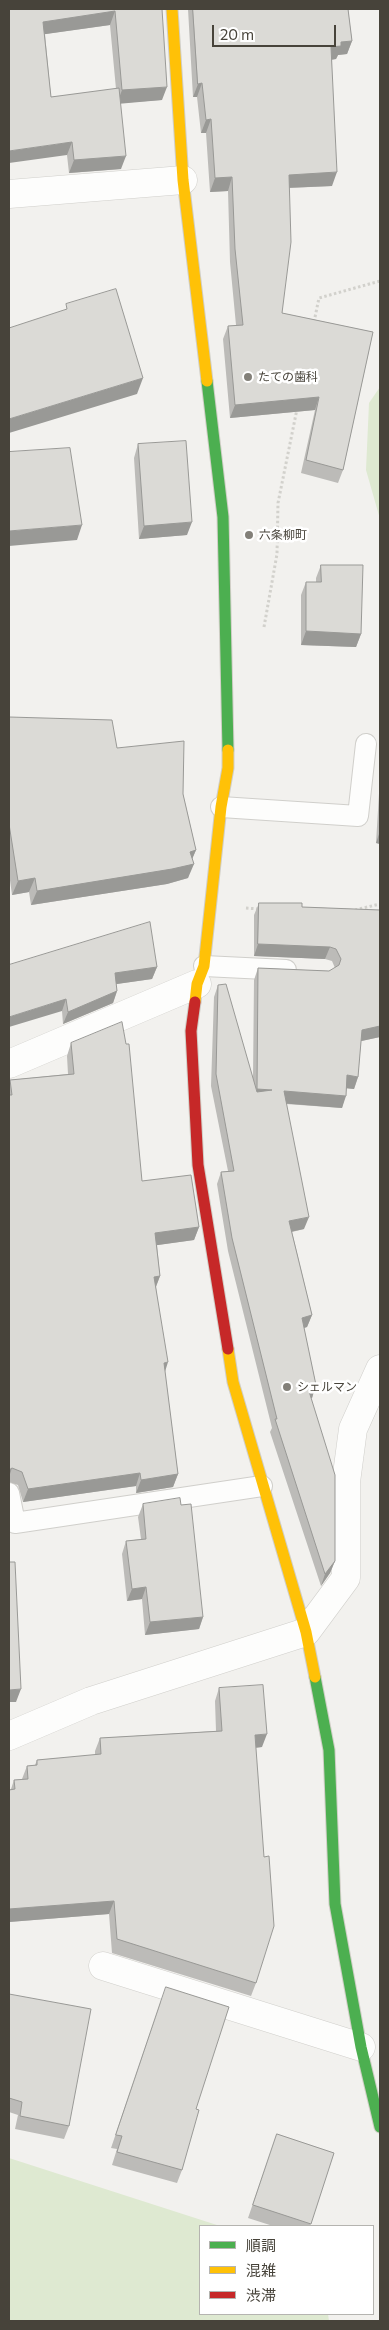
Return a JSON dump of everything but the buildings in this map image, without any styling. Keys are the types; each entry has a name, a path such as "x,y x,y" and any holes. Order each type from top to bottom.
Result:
{"street":[{"path":"172,9 183,180 224,517 228,685 228,768 221,807 201,975 191,1031 198,1165 233,1382 306,1632 330,1750 335,1904 361,2047 380,2127"},
{"path":"9,194 183,180"},
{"path":"9,1064 201,975"},
{"path":"9,1736 91,1701 306,1632 346,1578 346,1482 353,1429 380,1369"},
{"path":"103,1966 361,2047"}],"lane":[{"path":"221,807 358,816 366,744"},
{"path":"201,975 306,970"},
{"path":"9,1493 15,1523 262,1486"}],"path":[{"path":"313,327 319,298 380,282"},
{"path":"264,631 277,554 278,503 298,405"},
{"path":"347,912 380,904"},
{"path":"210,905 269,910"}],"green space":[{"path":"380,387 380,519 366,470 369,403"},
{"path":"9,2158 217,2225 199,2225 199,2315 328,2315 329,2321 9,2321"}],"traffic: fast":[{"path":"207,381 223,517 228,750"},
{"path":"315,1677 329,1750 335,1904 361,2047 380,2127"}],"traffic: slow":[{"path":"172,9 183,180 207,381"},
{"path":"195,1002 197,984 204,966 221,807 228,768 228,750"},
{"path":"228,1349 233,1382 306,1632 315,1677"}],"traffic: jam":[{"path":"195,1002 191,1031 198,1165 228,1349"}],"place":[{"name":"たての歯科","path":"248,377"},
{"name":"六条柳町","path":"249,535"},
{"name":"シェルマン","path":"287,1387"}]}
